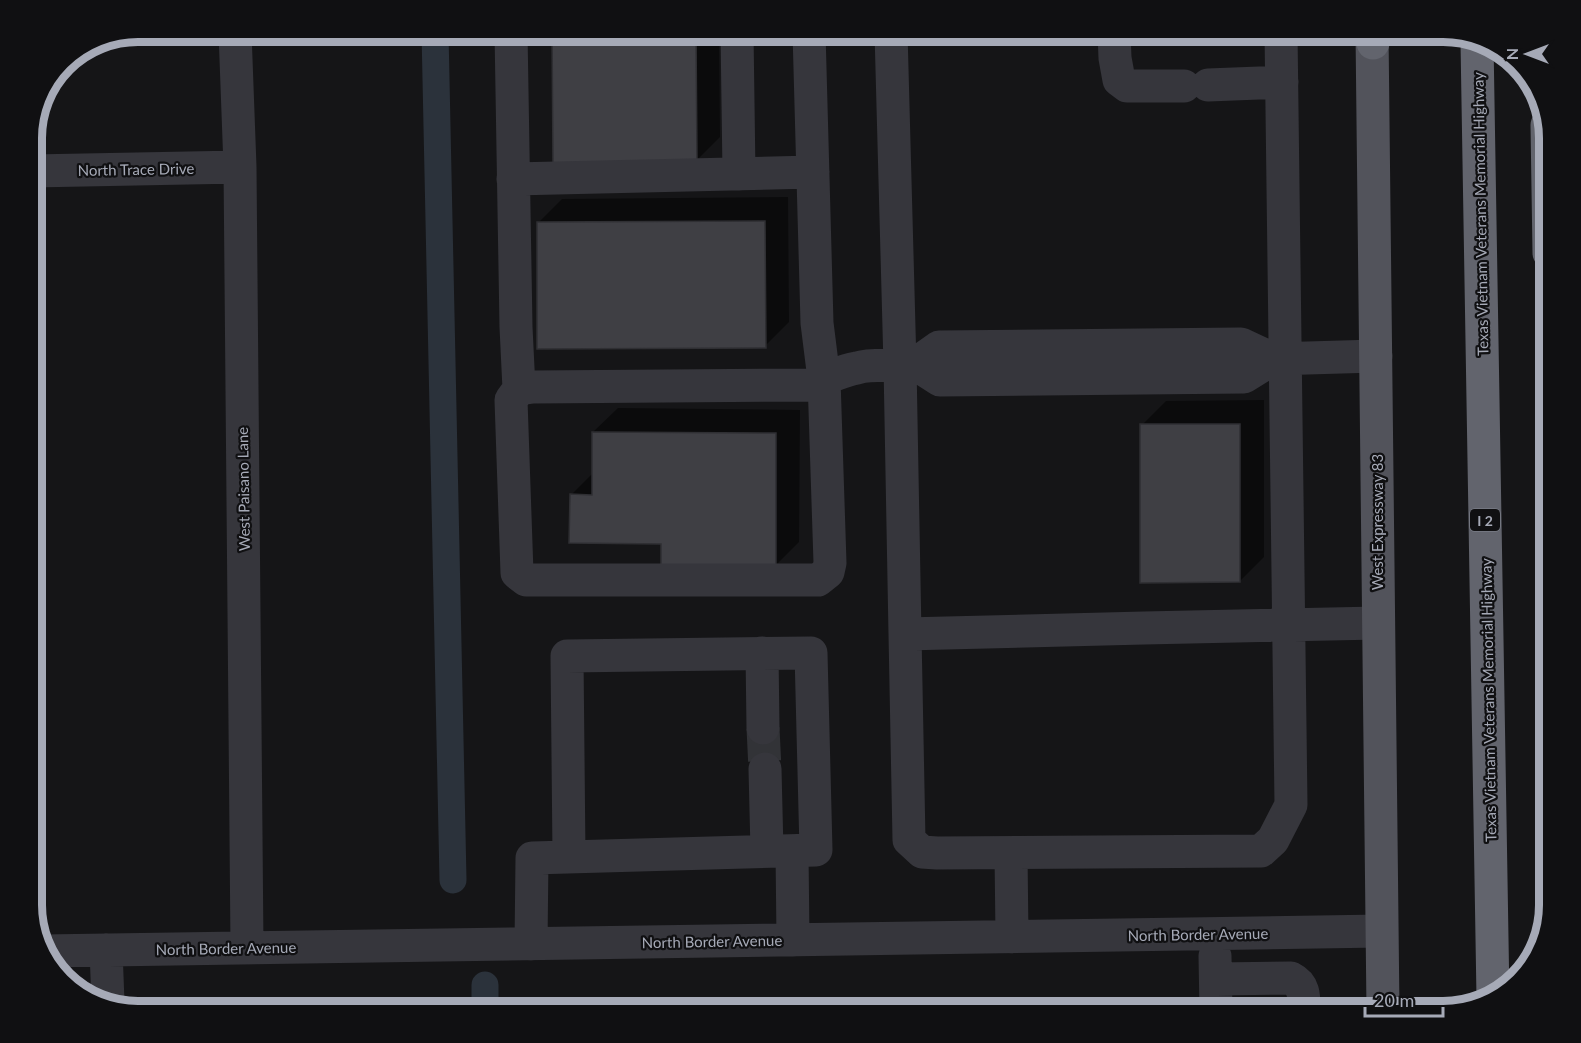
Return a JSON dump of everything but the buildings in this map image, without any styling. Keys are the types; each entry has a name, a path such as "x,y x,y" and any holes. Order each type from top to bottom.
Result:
{"highway":[{"name":"Texas Vietnam Veterans Memorial Highway","path":"1477,48 1493,987"}],"main road":[{"name":"West Expressway 83","path":"1372,42 1383,1001"}],"street":[{"name":"West Paisano Lane","path":"235,42 240,167 247,947"},
{"path":"511,42 519,389 512,400 517,573 526,580 818,580 828,572 830,563 824,379 817,323 809,42"},
{"path":"737,42 739,174"},
{"path":"892,42 908,365 905,634 909,840 922,852 1011,853 1261,851 1273,840 1291,805 1288,626 1279,359 1281,42"},
{"path":"1114,42 1114,58 1119,80 1127,86 1282,82"},
{"name":"North Trace Drive","path":"42,171 240,167"},
{"path":"513,179 813,172"},
{"path":"519,389 533,387 811,385 858,367 908,365 939,347 1241,344 1279,359 1376,356"},
{"path":"905,634 1378,623"},
{"path":"531,944 532,858 816,850 811,652 567,656 569,856"},
{"path":"762,653 763,728"},
{"path":"765,769 793,940"},
{"path":"1011,853 1012,936"},
{"name":"North Border Avenue","path":"54,951 1381,931"},
{"path":"1215,933 1216,1001"},
{"path":"106,950 108,996"},
{"path":"1216,979 1291,978 1299,981 1304,1001"}],"waterway":[{"path":"435,42 453,880"},
{"path":"485,985 485,1001"}],"tunnel":[{"path":"763,728 765,769"}]}
